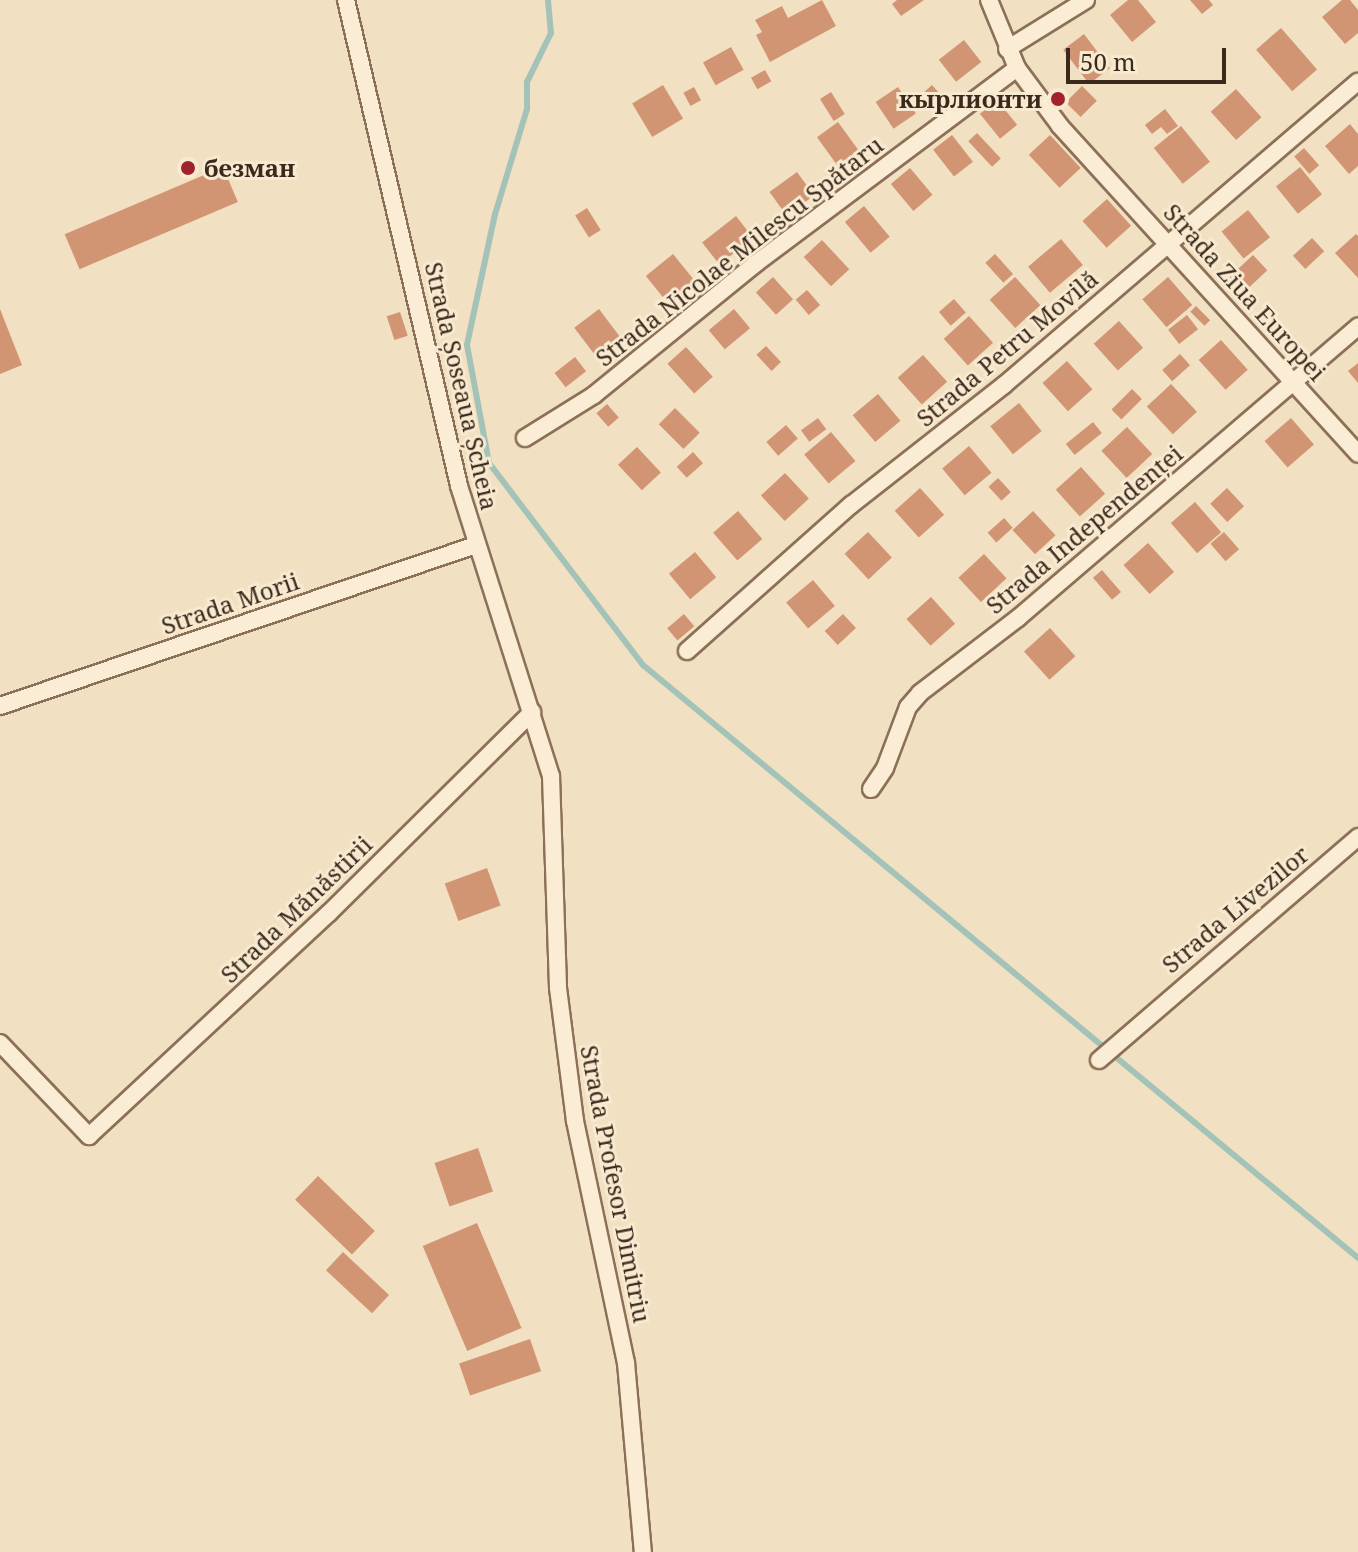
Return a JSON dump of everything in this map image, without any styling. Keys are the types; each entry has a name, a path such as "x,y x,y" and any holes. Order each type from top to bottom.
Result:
{"street":[{"name":"Strada Șoseaua Șcheia","path":"346,0 476,545 551,776"},
{"name":"Strada Ziua Europei","path":"989,0 1017,68 1060,126 1169,242 1358,454"},
{"path":"1007,49 1086,0"},
{"name":"Strada Nicolae Milescu Spătaru","path":"525,438 594,395 755,264 1017,68"},
{"name":"Strada Petru Movilă","path":"687,651 851,505 1004,385 1358,82"},
{"name":"Strada Independenței","path":"871,789 885,768 908,707 920,693 1018,618 1358,327"},
{"name":"Strada Morii","path":"0,706 476,545"},
{"name":"Strada Mănăstirii","path":"0,1043 89,1136 329,913 532,712"},
{"name":"Strada Profesor Dimitriu","path":"551,776 558,988 575,1121 626,1363 643,1552"},
{"name":"Strada Livezilor","path":"1099,1060 1358,837"}],"building":[{"path":"822,0 836,26 770,62 756,35 762,32 755,20 782,6 788,18"},
{"path":"897,0 924,0 901,16 892,4"},
{"path":"1128,0 1138,0 1156,22 1132,42 1110,15"},
{"path":"1190,0 1209,0 1213,5 1202,14"},
{"path":"1342,0 1350,0 1358,10 1358,33 1345,44 1322,17"},
{"path":"1281,28 1317,70 1292,91 1256,50"},
{"path":"1084,34 1110,68 1089,84 1063,50"},
{"path":"964,40 981,62 956,82 939,60"},
{"path":"731,47 744,70 716,85 703,63"},
{"path":"765,70 771,81 757,89 751,78"},
{"path":"663,85 683,118 652,137 632,104"},
{"path":"932,85 940,94 926,107 918,98"},
{"path":"1082,86 1097,101 1081,117 1066,102"},
{"path":"694,87 701,100 690,106 683,93"},
{"path":"898,87 916,114 894,129 876,102"},
{"path":"1236,89 1261,117 1236,140 1211,112"},
{"path":"831,92 845,114 834,121 820,99"},
{"path":"997,100 1017,125 1000,139 980,114"},
{"path":"1165,109 1178,126 1167,134 1161,127 1152,134 1145,125"},
{"path":"838,122 862,155 841,170 817,137"},
{"path":"1350,124 1358,134 1358,166 1349,174 1325,146"},
{"path":"1181,126 1210,162 1183,184 1154,148"},
{"path":"977,133 1001,159 992,167 968,141"},
{"path":"952,135 973,162 954,177 933,150"},
{"path":"1050,135 1081,168 1059,188 1029,155"},
{"path":"1304,148 1319,165 1309,174 1294,157"},
{"path":"223,167 238,202 80,269 65,234"},
{"path":"1300,167 1322,194 1298,214 1276,187"},
{"path":"910,168 932,195 913,211 891,184"},
{"path":"797,172 814,195 787,215 769,192"},
{"path":"1107,199 1131,226 1107,248 1082,221"},
{"path":"864,206 890,237 871,253 845,222"},
{"path":"587,208 601,230 589,237 575,215"},
{"path":"1248,210 1270,237 1244,259 1222,231"},
{"path":"736,216 753,238 719,265 702,242"},
{"path":"1356,234 1358,236 1358,278 1335,253"},
{"path":"1312,238 1324,251 1305,269 1293,256"},
{"path":"1061,239 1083,265 1050,293 1028,267"},
{"path":"822,240 849,269 831,286 804,257"},
{"path":"673,254 695,281 668,303 646,276"},
{"path":"995,254 1013,274 1003,283 985,263"},
{"path":"1253,255 1267,270 1244,292 1230,277"},
{"path":"773,277 793,299 776,315 756,292"},
{"path":"1015,277 1040,305 1015,328 990,300"},
{"path":"1168,277 1192,305 1167,327 1142,299"},
{"path":"807,290 820,305 809,315 796,300"},
{"path":"954,299 966,313 951,326 939,312"},
{"path":"1196,306 1210,320 1204,326 1190,312"},
{"path":"0,309 22,365 0,374"},
{"path":"599,309 620,337 595,356 574,328"},
{"path":"734,309 750,328 725,349 709,330"},
{"path":"400,312 408,336 394,340 387,316"},
{"path":"1187,315 1198,329 1179,344 1168,330"},
{"path":"969,316 993,343 968,366 944,339"},
{"path":"1119,321 1143,348 1118,371 1094,344"},
{"path":"1221,340 1248,370 1225,390 1199,360"},
{"path":"766,346 781,362 771,371 756,355"},
{"path":"686,347 713,377 694,393 667,364"},
{"path":"1180,354 1190,365 1172,381 1162,370"},
{"path":"923,355 947,382 922,405 898,378"},
{"path":"575,357 586,371 566,387 555,373"},
{"path":"1067,361 1092,389 1068,411 1042,383"},
{"path":"1358,363 1358,383 1348,371"},
{"path":"1171,384 1197,412 1173,434 1147,407"},
{"path":"1132,389 1142,399 1121,419 1111,410"},
{"path":"878,394 900,421 875,442 853,415"},
{"path":"1019,403 1042,431 1013,454 990,426"},
{"path":"607,404 619,418 608,427 596,413"},
{"path":"675,408 700,433 683,449 659,424"},
{"path":"818,418 826,429 809,442 801,430"},
{"path":"1291,418 1314,444 1288,467 1265,441"},
{"path":"1093,422 1102,433 1075,455 1066,444"},
{"path":"786,425 798,439 778,456 766,442"},
{"path":"1127,427 1152,454 1127,478 1101,451"},
{"path":"831,432 855,461 829,484 804,454"},
{"path":"969,446 991,473 965,495 942,468"},
{"path":"637,447 661,473 642,490 618,465"},
{"path":"693,452 703,463 687,478 677,467"},
{"path":"1081,467 1105,494 1080,517 1056,490"},
{"path":"785,473 809,499 785,521 761,496"},
{"path":"998,478 1011,492 1001,501 988,487"},
{"path":"920,488 944,515 919,538 895,511"},
{"path":"1227,488 1244,506 1227,522 1210,504"},
{"path":"1195,502 1221,532 1197,553 1171,523"},
{"path":"738,511 762,539 737,561 713,533"},
{"path":"1033,511 1056,535 1035,554 1013,530"},
{"path":"1004,518 1013,528 996,542 988,533"},
{"path":"868,532 892,558 868,579 845,554"},
{"path":"1224,532 1239,549 1226,561 1210,544"},
{"path":"1148,543 1174,572 1150,594 1123,565"},
{"path":"695,552 716,577 690,599 669,574"},
{"path":"984,554 1007,578 981,602 958,578"},
{"path":"1102,570 1121,592 1112,600 1093,578"},
{"path":"813,580 835,606 808,629 786,602"},
{"path":"931,597 955,624 931,646 906,619"},
{"path":"684,614 694,626 677,640 667,628"},
{"path":"843,614 856,628 838,645 825,631"},
{"path":"1050,628 1075,656 1049,680 1024,651"},
{"path":"487,868 501,906 458,921 445,883"},
{"path":"478,1148 493,1191 449,1206 435,1163"},
{"path":"318,1176 375,1231 352,1255 295,1200"},
{"path":"477,1223 522,1328 467,1351 423,1246"},
{"path":"343,1252 389,1295 372,1313 326,1270"},
{"path":"530,1339 541,1371 470,1396 459,1363"}],"waterway":[{"path":"548,0 551,33 527,82 527,109 495,214 467,345 489,463 643,665 1358,1258"}],"place":[{"name":"кырлионти","path":"1058,99"},
{"name":"безман","path":"188,168"}]}
